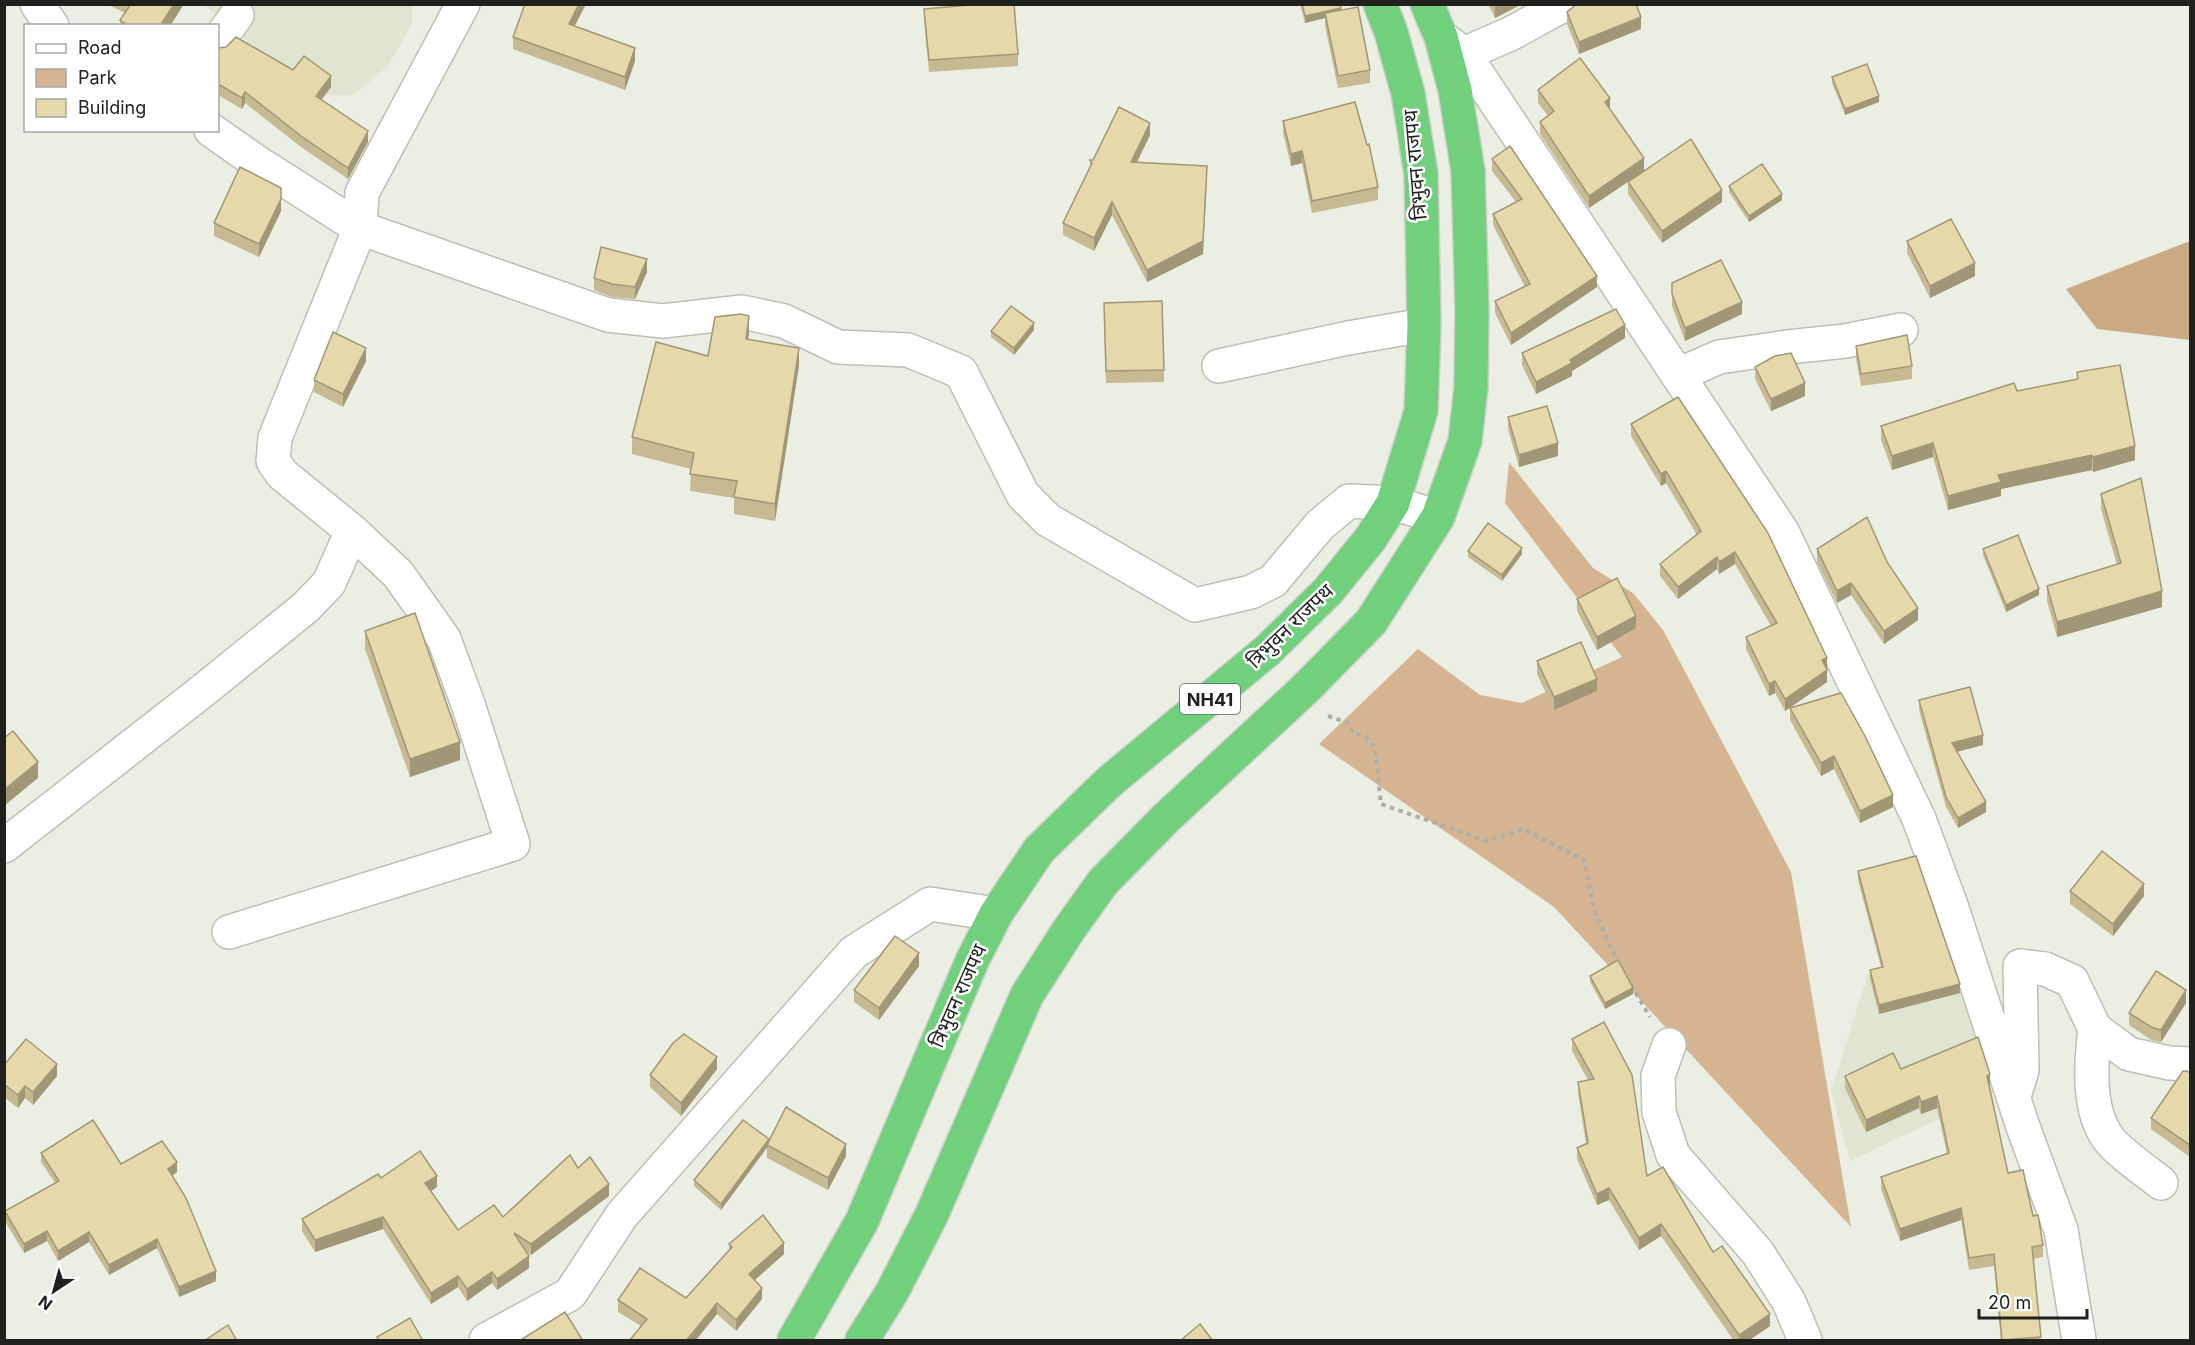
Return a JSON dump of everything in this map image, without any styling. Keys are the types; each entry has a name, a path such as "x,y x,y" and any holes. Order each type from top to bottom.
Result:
{"highway":[{"name":"त्रिभुवन राजपथ","path":"795,1341 862,1221 972,961 996,914 1039,850 1109,782 1268,650 1328,591 1371,538 1393,503 1421,411 1424,325 1420,174 1408,93 1380,4"},
{"name":"NH41","path":"862,1341 892,1292 932,1214 1027,995 1068,931 1103,882 1166,818 1305,689 1371,622 1438,517 1465,441 1471,387 1472,322 1468,171 1455,90 1453,45 1427,4"},
{"path":"1395,49 1453,45"}],"street":[{"path":"37,4 51,24"},
{"path":"229,932 513,844 468,704 444,639 398,574 352,531 282,474 273,461 275,438 360,228 362,192 463,4"},
{"path":"1565,4 1510,34 1453,45 1783,533 1914,808 1952,908 2014,1097 2061,1230 2079,1341"},
{"path":"219,40 237,15"},
{"path":"214,132 360,228 608,315 663,321 742,312 784,321 838,347 908,350 961,372 1023,495 1048,520 1195,606 1251,592 1273,581 1320,525 1349,501 1393,503 1438,517"},
{"path":"1219,366 1348,338 1424,325"},
{"path":"1678,375 1719,357 1788,346 1845,341 1901,330"},
{"path":"4,846 205,689 306,606 330,583 352,531"},
{"path":"486,1341 570,1294 622,1215 854,952 930,904 996,914"},
{"path":"2014,1097 2022,1070 2020,966 2045,969 2072,981 2095,1029 2129,1054 2169,1063 2190,1064"},
{"path":"2095,1029 2090,1069 2097,1116 2108,1138 2161,1183"},
{"path":"1670,1045 1658,1076 1658,1103 1672,1155 1758,1253 1789,1302 1805,1341"}],"path":[{"path":"1305,689 1330,718 1348,723 1353,733 1366,737 1375,748 1381,804 1487,841 1523,829 1584,860 1595,913 1619,966"},
{"path":"1625,975 1647,1013 1670,1045"}],"shaded area":[{"path":"204,5 412,5 412,24 388,66 354,95 311,96"},
{"path":"2190,241 2190,340 2097,329 2066,289"},
{"path":"1960,954 1998,1091 1850,1161 1831,1091 1869,971"}],"green space":[{"path":"1509,462 1593,568 1633,593 1663,630 1791,872 1851,1227 1554,907 1319,744 1418,649 1480,695 1522,703 1622,657 1505,503"}],"building":[{"path":"131,4 174,4 161,24 126,24 120,20"},
{"path":"525,4 579,4 569,24 635,48 625,77 513,37"},
{"path":"981,4 1014,4 1018,54 929,60 924,9"},
{"path":"1302,4 1340,4 1341,8 1305,16"},
{"path":"1577,4 1636,4 1641,17 1579,42 1567,12"},
{"path":"1358,7 1370,70 1338,76 1325,13"},
{"path":"236,37 293,70 304,56 331,76 316,96 368,131 348,168 301,136 245,92 242,98 219,85 219,48 226,47"},
{"path":"1580,58 1610,98 1605,102 1644,158 1589,196 1540,122 1554,111 1538,90"},
{"path":"1867,64 1879,96 1845,109 1832,77"},
{"path":"1355,102 1367,145 1369,144 1378,187 1312,201 1302,151 1291,154 1283,121"},
{"path":"1119,107 1150,123 1131,162 1207,166 1203,241 1147,270 1112,202 1094,238 1063,223 1092,163 1090,160 1093,160"},
{"path":"1691,139 1722,190 1662,231 1628,182"},
{"path":"1510,146 1597,276 1511,333 1495,301 1530,284 1493,214 1522,199 1492,159"},
{"path":"1762,164 1782,194 1749,216 1729,186"},
{"path":"240,167 281,188 281,199 259,244 214,223"},
{"path":"1951,219 1975,263 1930,286 1907,241"},
{"path":"601,247 647,259 635,287 612,284 594,278"},
{"path":"1721,260 1742,302 1685,328 1672,294 1672,283"},
{"path":"1162,301 1164,370 1106,371 1104,303"},
{"path":"1011,306 1034,323 1014,348 991,331"},
{"path":"1616,309 1625,325 1570,360 1572,363 1536,382 1522,353"},
{"path":"741,314 749,316 746,339 799,348 775,504 734,497 737,481 690,474 694,453 632,437 656,342 708,356 715,317"},
{"path":"333,332 366,348 343,394 314,380"},
{"path":"1907,335 1912,366 1861,374 1856,346"},
{"path":"1791,353 1805,383 1771,399 1755,367 1775,356"},
{"path":"2120,365 2135,446 2093,457 2092,455 1998,475 2001,482 1948,496 1933,443 1892,456 1881,426 2014,383 2017,391 2078,379 2077,372"},
{"path":"1678,397 1768,533 1827,658 1822,660 1827,670 1785,699 1775,681 1769,684 1746,637 1777,623 1735,552 1719,562 1717,557 1678,587 1660,564 1701,531 1666,471 1661,474 1631,424"},
{"path":"1547,406 1558,443 1519,455 1508,417"},
{"path":"2141,478 2162,591 2057,622 2047,586 2121,563 2101,494"},
{"path":"1867,517 1887,562 1918,608 1884,631 1851,583 1837,591 1817,549"},
{"path":"1488,523 1522,548 1502,575 1468,551"},
{"path":"2018,535 2039,589 2006,605 1983,549"},
{"path":"1617,578 1636,616 1597,637 1577,599"},
{"path":"415,613 460,742 410,759 365,631"},
{"path":"1581,642 1597,679 1554,697 1537,661"},
{"path":"1970,687 1983,735 1952,743 1986,802 1958,818 1946,797 1919,700"},
{"path":"1841,693 1865,736 1893,795 1860,811 1834,756 1821,763 1790,708"},
{"path":"13,731 38,762 4,790 4,738"},
{"path":"2102,851 2144,884 2113,924 2070,891"},
{"path":"1916,856 1960,984 1879,1005 1870,970 1883,967 1858,871"},
{"path":"895,936 919,953 879,1008 854,990"},
{"path":"1618,960 1633,988 1605,1003 1590,976"},
{"path":"2156,971 2186,990 2161,1030 2151,1027 2129,1013"},
{"path":"1604,1022 1632,1075 1647,1176 1663,1167 1713,1252 1722,1246 1770,1314 1739,1335 1661,1224 1639,1238 1609,1188 1597,1194 1577,1148 1588,1143 1578,1082 1594,1079 1572,1039"},
{"path":"684,1034 717,1057 681,1103 650,1075 673,1043"},
{"path":"1978,1037 1990,1074 1987,1076 2008,1173 2023,1170 2033,1216 2038,1215 2043,1245 2032,1247 2041,1337 2002,1340 1994,1254 1969,1258 1961,1208 1900,1229 1881,1177 1949,1153 1937,1096 1921,1102 1919,1096 1866,1120 1845,1076 1893,1053 1901,1069"},
{"path":"26,1039 57,1064 33,1092 25,1086 18,1095 4,1084 4,1065"},
{"path":"2183,1071 2190,1073 2190,1145 2151,1118"},
{"path":"786,1107 846,1144 828,1178 767,1145"},
{"path":"93,1120 121,1164 162,1141 177,1162 168,1169 186,1198 216,1271 179,1287 157,1239 109,1265 89,1232 58,1251 47,1231 24,1244 5,1211 59,1181 41,1153"},
{"path":"743,1120 769,1139 721,1204 694,1180"},
{"path":"420,1151 437,1176 425,1183 458,1230 494,1205 503,1217 570,1155 578,1168 590,1157 609,1184 531,1244 514,1233 529,1256 497,1279 492,1272 467,1289 458,1276 431,1293 383,1217 315,1240 302,1219 378,1174 381,1178"},
{"path":"763,1215 784,1243 749,1274 762,1288 736,1320 717,1303 686,1341 629,1341 647,1319 618,1300 640,1268 686,1298 732,1247 729,1244"},
{"path":"565,1312 583,1341 519,1341"},
{"path":"410,1318 423,1341 379,1341 377,1337"},
{"path":"1200,1324 1213,1341 1180,1341"},
{"path":"228,1325 237,1341 204,1341"}]}
